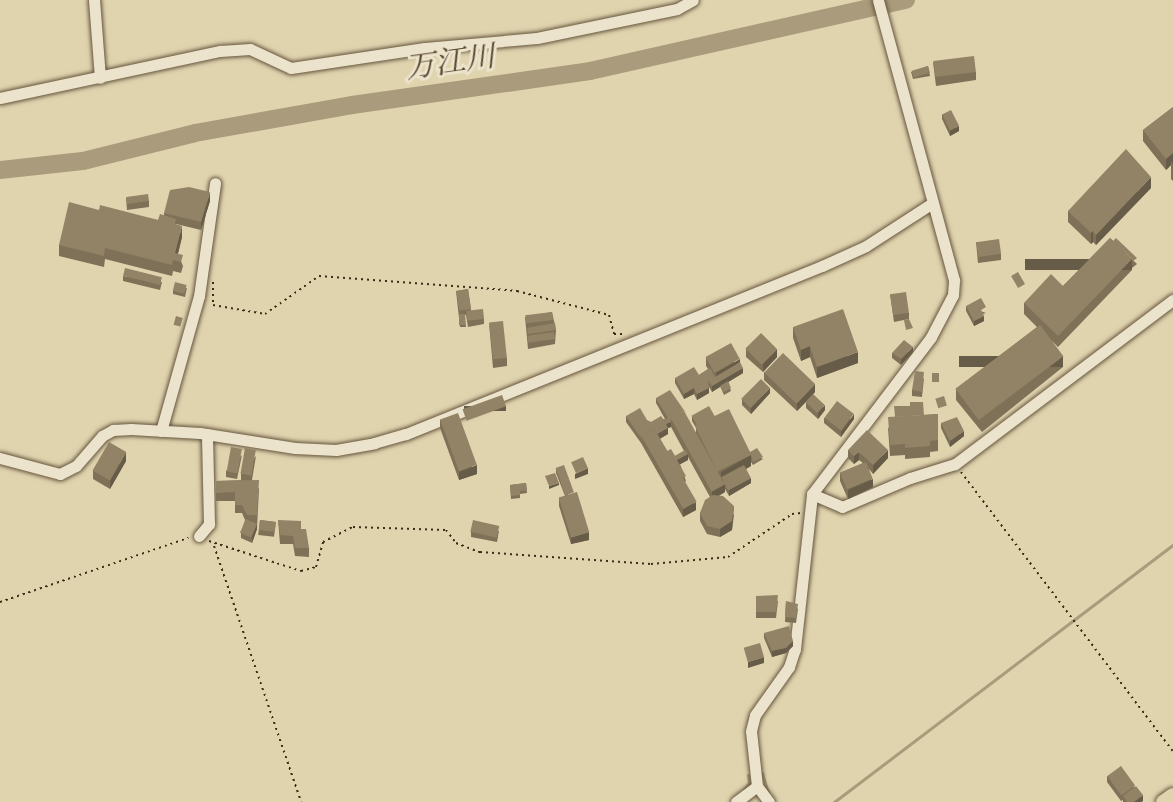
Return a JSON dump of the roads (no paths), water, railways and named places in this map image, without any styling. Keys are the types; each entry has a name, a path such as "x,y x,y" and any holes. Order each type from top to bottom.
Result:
{"main road":[{"path":"1163,802 1173,795"}],"street":[{"path":"94,0 100,78"},
{"path":"0,98 220,51 250,49 291,68 425,48 537,38 677,9 693,0"},
{"path":"769,802 757,786 751,731 755,715 789,667 795,649 800,626 812,494 931,337 953,295 954,280 878,0"},
{"path":"161,431 199,296 215,183"},
{"path":"0,458 60,474 76,466 102,436 113,430 207,434 295,448 336,450 406,434 681,320 822,266 866,246 931,204"},
{"path":"812,494 842,507 910,478 955,464 1173,300"},
{"path":"199,536 209,524 207,434"},
{"path":"736,802 757,786"}],"waterway":[{"name":"万江川","path":"0,170 83,161 195,133 352,105 590,71 906,0"},
{"path":"834,802 1173,545"},
{"path":"762,773 768,793"},
{"path":"744,789 749,783 748,775"}]}
